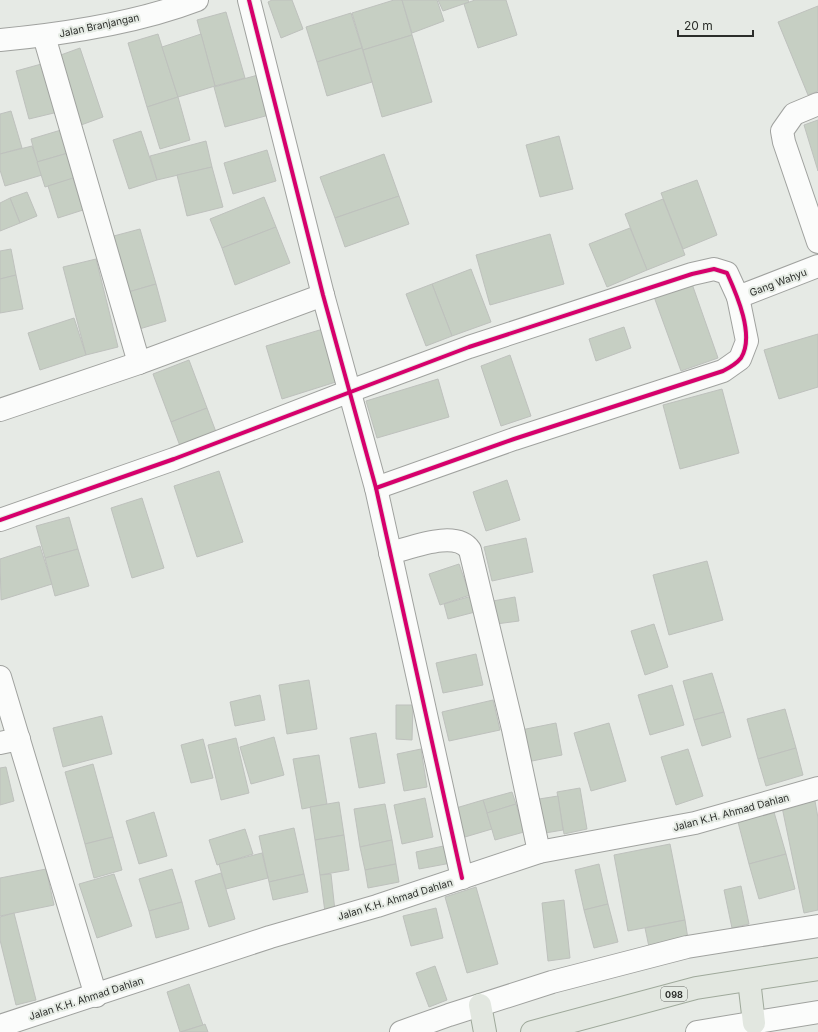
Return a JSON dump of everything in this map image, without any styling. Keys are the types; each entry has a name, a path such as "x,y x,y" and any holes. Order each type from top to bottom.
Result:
{"main road":[{"name":"098","path":"532,1032 696,988 818,969"},
{"path":"749,980 754,1023"},
{"path":"480,1005 485,1032"}],"street":[{"name":"Jalan Branjangan","path":"0,40 44,36 117,22 178,7 197,0"},
{"path":"249,0 323,294 376,488 462,878"},
{"path":"44,36 139,363"},
{"path":"818,104 794,114 782,131 784,142 818,242"},
{"name":"Gang Wahyu","path":"738,298 818,266"},
{"path":"0,520 174,459 350,391 470,347 692,274 714,269 726,273 738,298 747,342 740,359 724,371 514,439 376,488"},
{"path":"0,410 139,363 323,294"},
{"path":"390,553 445,540 459,540 466,544 470,550 513,728 539,852"},
{"path":"0,677 10,741 96,996"},
{"name":"Jalan K.H. Ahmad Dahlan","path":"0,1026 96,996 270,937 377,906 539,852 695,823 818,788"},
{"path":"401,1032 552,982 687,948 818,926"},
{"path":"698,1032 818,1012"}],"building":[{"path":"272,0 292,0 303,29 281,38 268,2"},
{"path":"394,0 402,0 412,35 363,50 352,13"},
{"path":"402,0 437,0 444,21 412,33"},
{"path":"438,0 468,0 469,2 443,11"},
{"path":"475,0 506,0 517,35 478,48 464,4"},
{"path":"818,6 818,91 808,95 778,22"},
{"path":"226,12 245,78 215,86 197,20"},
{"path":"351,13 362,48 317,62 306,27"},
{"path":"158,34 178,97 147,107 128,43"},
{"path":"201,34 215,86 178,97 162,47"},
{"path":"412,35 432,102 382,117 363,50"},
{"path":"80,48 103,117 81,125 58,56"},
{"path":"362,48 372,82 327,96 317,62"},
{"path":"45,63 58,112 29,119 16,71"},
{"path":"258,75 269,115 225,127 214,87"},
{"path":"178,97 190,140 160,149 147,107"},
{"path":"11,111 22,148 0,154 0,114"},
{"path":"818,120 818,171 804,125"},
{"path":"61,130 68,153 37,162 31,139"},
{"path":"141,131 157,180 129,189 113,140"},
{"path":"559,136 573,189 540,197 526,145"},
{"path":"206,141 212,167 157,180 150,156"},
{"path":"32,146 42,175 5,186 0,170 0,154"},
{"path":"267,150 276,181 233,194 224,163"},
{"path":"68,153 75,178 45,187 37,162"},
{"path":"384,154 399,196 335,218 320,177"},
{"path":"212,167 223,207 187,216 177,175"},
{"path":"73,178 83,210 58,218 48,186"},
{"path":"697,180 717,235 683,249 661,193"},
{"path":"27,192 37,216 20,223 10,198"},
{"path":"399,196 409,224 345,247 335,218"},
{"path":"264,197 276,227 222,248 210,219"},
{"path":"10,198 20,223 0,231 0,203"},
{"path":"663,199 685,255 647,270 625,214"},
{"path":"276,227 290,263 235,285 222,248"},
{"path":"630,228 647,270 607,287 589,244"},
{"path":"140,229 156,284 125,293 110,237"},
{"path":"550,234 564,284 490,305 476,255"},
{"path":"11,249 16,275 0,279 0,251"},
{"path":"96,259 118,347 86,355 63,267"},
{"path":"471,269 491,322 452,336 432,284"},
{"path":"16,275 23,309 0,313 0,279"},
{"path":"691,281 718,358 681,371 653,294"},
{"path":"156,284 166,321 136,330 125,293"},
{"path":"432,284 452,336 426,346 406,294"},
{"path":"74,318 86,355 40,370 28,333"},
{"path":"624,327 631,348 596,361 589,339"},
{"path":"323,329 339,381 282,399 266,346"},
{"path":"818,334 818,387 779,399 764,350"},
{"path":"510,355 531,416 501,426 481,366"},
{"path":"189,360 207,408 171,422 153,374"},
{"path":"438,379 449,417 377,438 366,401"},
{"path":"722,389 739,453 680,469 663,405"},
{"path":"207,408 216,432 180,446 171,422"},
{"path":"219,471 243,542 197,557 174,486"},
{"path":"507,480 520,520 486,531 473,492"},
{"path":"142,498 164,568 132,578 111,508"},
{"path":"69,517 78,549 45,558 36,526"},
{"path":"526,538 533,572 492,581 484,547"},
{"path":"40,546 52,584 1,600 0,559"},
{"path":"78,549 89,586 55,596 45,558"},
{"path":"707,561 723,620 669,635 653,575"},
{"path":"459,564 470,595 440,605 429,574"},
{"path":"475,595 479,611 448,619 444,604"},
{"path":"515,597 519,621 496,624 493,601"},
{"path":"654,624 668,667 645,675 631,631"},
{"path":"476,654 483,685 443,693 436,663"},
{"path":"712,673 724,712 694,720 683,681"},
{"path":"309,680 317,729 287,734 279,685"},
{"path":"672,685 684,725 650,735 638,695"},
{"path":"260,695 265,720 235,726 230,702"},
{"path":"493,700 500,730 449,741 442,712"},
{"path":"396,705 413,705 412,740 396,739"},
{"path":"785,709 796,748 758,759 747,719"},
{"path":"724,712 731,737 702,746 694,720"},
{"path":"102,716 112,754 63,767 53,728"},
{"path":"556,723 562,755 527,762 521,730"},
{"path":"609,723 626,781 591,791 574,733"},
{"path":"376,733 385,783 359,788 350,738"},
{"path":"274,737 284,775 251,784 240,747"},
{"path":"236,738 249,793 221,800 208,745"},
{"path":"203,739 213,778 191,783 181,745"},
{"path":"796,748 803,775 766,786 758,759"},
{"path":"421,749 427,787 404,791 397,754"},
{"path":"688,749 703,796 676,805 661,757"},
{"path":"319,755 327,804 302,809 293,759"},
{"path":"93,764 113,837 85,844 65,772"},
{"path":"6,767 14,801 0,805 0,768"},
{"path":"580,788 587,829 564,834 557,792"},
{"path":"512,792 516,804 487,813 483,800"},
{"path":"558,796 563,830 545,833 539,799"},
{"path":"425,798 433,837 402,844 394,805"},
{"path":"483,800 492,829 465,837 456,808"},
{"path":"815,801 818,818 818,910 804,913 782,807"},
{"path":"339,802 344,835 315,840 310,807"},
{"path":"385,804 392,840 360,847 354,809"},
{"path":"516,804 524,832 495,840 487,813"},
{"path":"154,812 167,856 139,864 126,821"},
{"path":"774,812 786,854 749,864 738,822"},
{"path":"294,828 304,874 269,882 259,836"},
{"path":"245,829 253,854 217,865 209,840"},
{"path":"344,835 349,870 320,875 315,840"},
{"path":"113,837 122,870 94,878 85,844"},
{"path":"392,840 396,864 365,870 360,847"},
{"path":"670,844 685,920 628,931 614,855"},
{"path":"448,845 451,863 419,869 416,852"},
{"path":"262,853 268,878 226,889 219,864"},
{"path":"786,854 795,889 759,899 749,864"},
{"path":"396,864 399,882 368,888 365,870"},
{"path":"599,864 608,904 584,910 575,870"},
{"path":"46,869 54,905 0,916 0,878"},
{"path":"172,869 182,902 149,911 139,879"},
{"path":"221,873 235,919 209,927 195,881"},
{"path":"114,874 132,926 97,938 79,884"},
{"path":"304,874 308,892 273,900 269,882"},
{"path":"331,874 335,911 325,912 320,875"},
{"path":"741,886 749,924 732,928 724,890"},
{"path":"476,887 498,964 467,973 445,897"},
{"path":"564,900 570,958 548,961 542,903"},
{"path":"182,902 189,929 156,938 149,911"},
{"path":"608,904 618,942 594,948 584,910"},
{"path":"436,908 443,938 411,946 403,916"},
{"path":"14,913 36,1000 16,1005 0,940 0,917"},
{"path":"685,920 688,939 649,947 645,928"},
{"path":"435,966 447,1000 429,1007 416,973"},
{"path":"189,984 203,1025 180,1032 167,992"},
{"path":"205,1024 208,1032 181,1032 203,1025"}],"cycle path":[{"path":"249,0 323,295 376,488 462,878"},
{"path":"0,520 174,459 469,347 692,274 714,269 727,273 740,304 746,339 745,349 741,358 730,367 723,371 514,439 376,488"}]}
